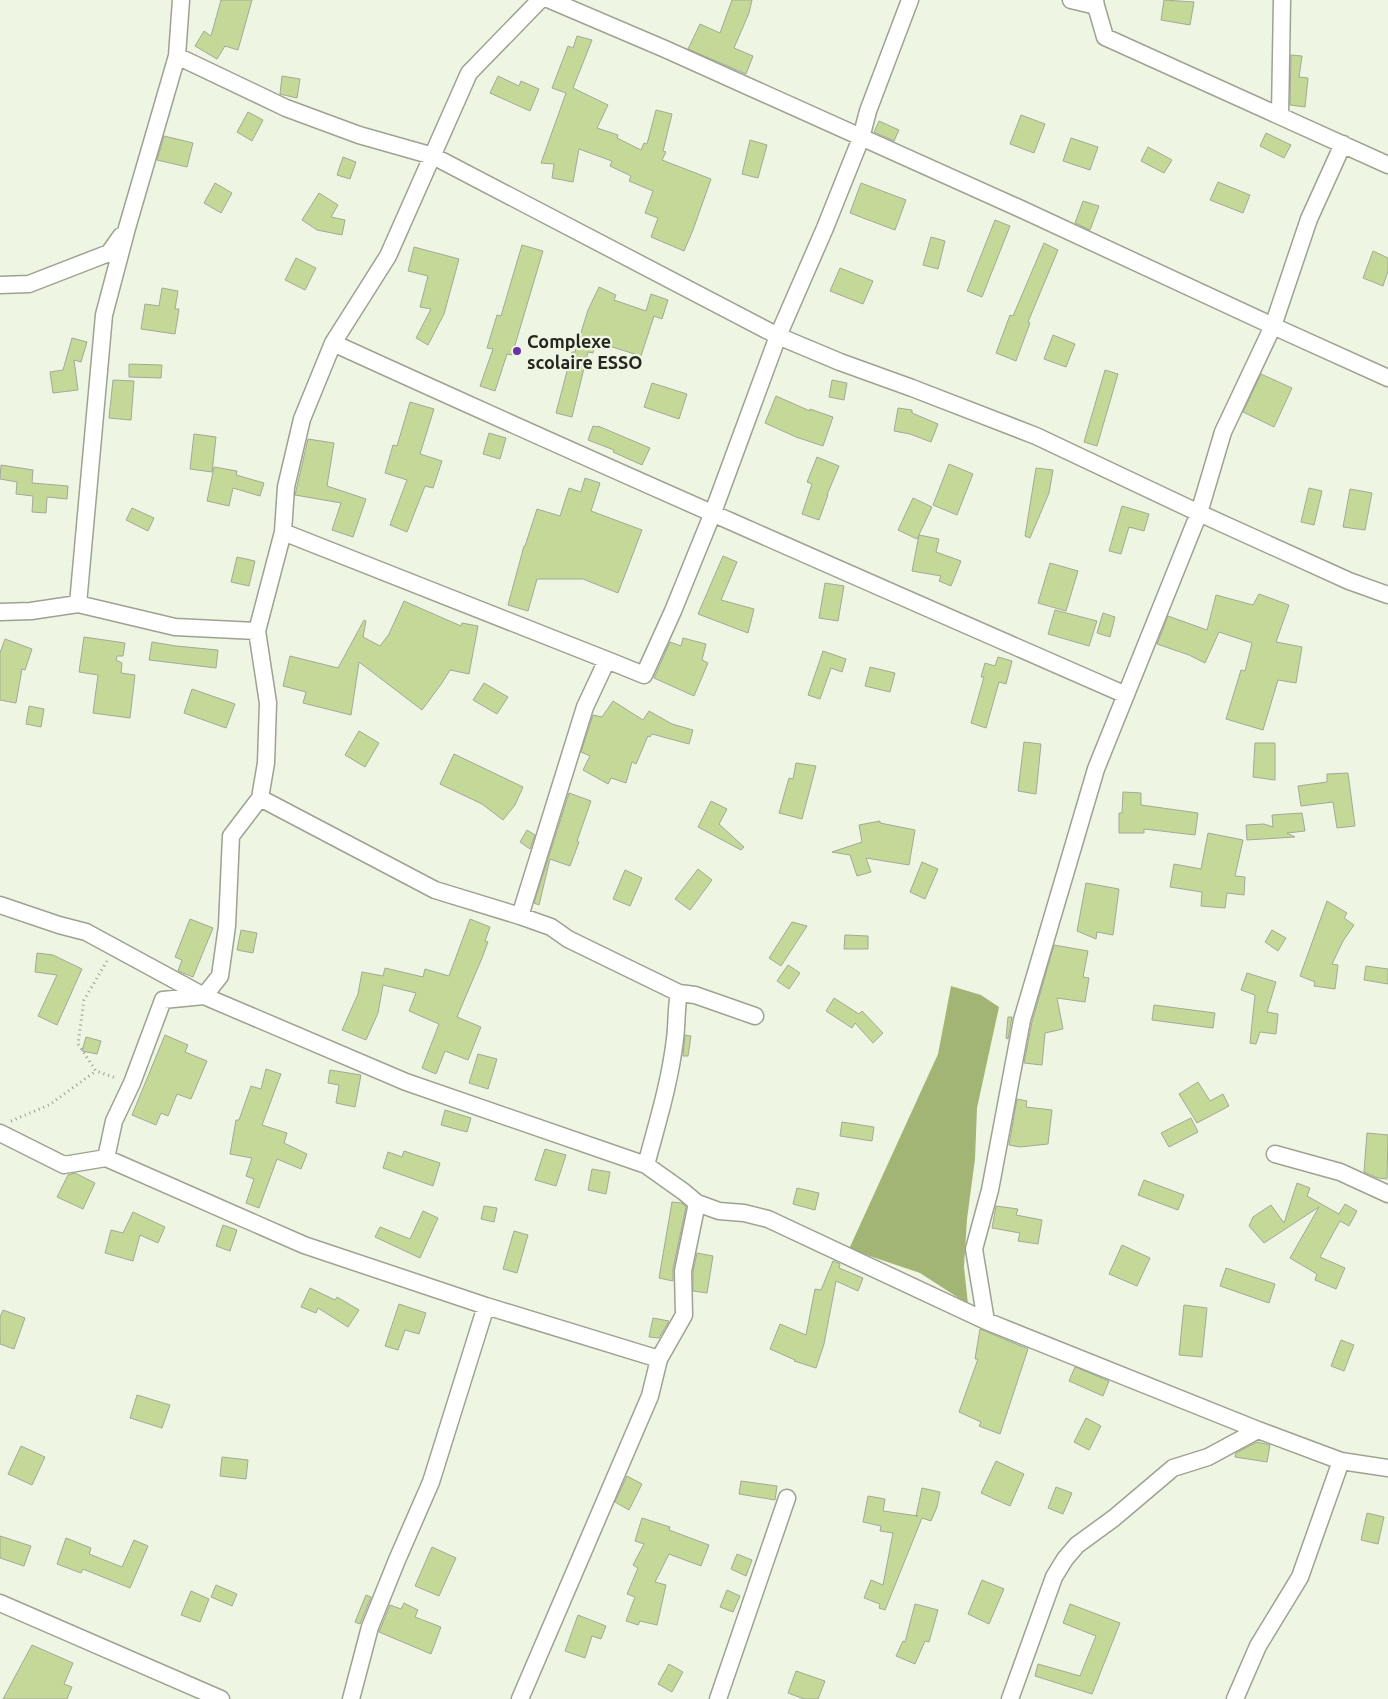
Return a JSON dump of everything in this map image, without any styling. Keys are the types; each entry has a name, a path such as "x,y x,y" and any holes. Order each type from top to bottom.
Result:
{"street":[{"path":"78,604 104,315 177,56 181,0"},
{"path":"106,1158 114,1121 132,1083 163,1000 204,996 220,976 227,926 232,836 260,798 266,763 268,703 257,631 283,532 286,487 302,419 333,343 388,256 469,73 540,0"},
{"path":"550,0 665,49 1022,209 1388,378"},
{"path":"283,532 644,675 674,611 778,336 825,228 861,138 868,111 910,0"},
{"path":"1071,0 1096,3 1105,37 1388,165"},
{"path":"1280,116 1282,0"},
{"path":"177,56 286,108 359,135 433,156 778,336 840,362 1036,436 1349,581 1388,595"},
{"path":"986,1321 974,1249 990,1190 1022,1020 1096,770 1199,513 1223,432 1272,326 1309,219 1343,144"},
{"path":"0,285 29,284 110,253 127,228"},
{"path":"333,343 555,445 1126,695"},
{"path":"0,612 31,611 78,604 176,627 257,631"},
{"path":"520,916 585,706 607,660"},
{"path":"260,798 435,890 551,927 568,939 679,993 755,1016"},
{"path":"0,905 86,932 204,996 406,1082 646,1165 684,1192 697,1204 719,1211 744,1213 768,1219 986,1321 1258,1430 1341,1460 1388,1468"},
{"path":"646,1165 675,1039 679,993"},
{"path":"4,1128 64,1165 106,1158 304,1245 486,1306 659,1359"},
{"path":"1275,1154 1340,1172 1388,1194"},
{"path":"520,1699 650,1396 659,1359 684,1316 683,1271 697,1204"},
{"path":"351,1699 370,1627 431,1482 486,1306"},
{"path":"1010,1699 1054,1577 1065,1558 1077,1545 1114,1518 1173,1468 1208,1457 1258,1430"},
{"path":"1235,1699 1258,1646 1300,1577 1341,1460"},
{"path":"718,1699 788,1498"},
{"path":"0,1603 221,1699"}],"path":[{"path":"132,957 107,961 84,1000 78,1044 96,1071 132,1083"},
{"path":"4,1128 49,1106 96,1071"}],"green space":[{"path":"951,986 981,995 999,1007 977,1108 975,1159 967,1219 964,1267 968,1304 920,1273 849,1249 938,1054"}],"building":[{"path":"221,0 252,0 238,50 225,46 217,59 195,46 204,31 211,36"},
{"path":"732,0 752,0 749,13 734,48 753,56 746,74 688,49 700,24 720,33"},
{"path":"1164,0 1194,2 1190,25 1161,20"},
{"path":"577,36 592,40 573,88 608,105 597,128 618,135 617,138 641,150 644,143 647,144 656,110 672,114 663,151 666,152 662,160 711,179 684,251 651,237 658,218 645,213 653,191 629,181 631,176 610,166 612,161 579,149 573,182 552,178 554,164 541,163 566,93 552,88 568,46 573,48"},
{"path":"1291,55 1302,56 1299,77 1308,78 1305,107 1290,105"},
{"path":"282,76 300,79 297,98 280,94"},
{"path":"498,76 519,86 521,81 539,89 530,111 490,93"},
{"path":"248,112 263,120 252,141 237,132"},
{"path":"1021,115 1045,124 1034,153 1010,144"},
{"path":"879,121 899,130 894,141 874,132"},
{"path":"1266,133 1291,145 1284,158 1260,146"},
{"path":"164,136 193,143 187,167 157,160"},
{"path":"1071,138 1098,147 1090,170 1063,161"},
{"path":"750,140 767,145 758,178 742,174"},
{"path":"1148,147 1172,160 1164,173 1141,161"},
{"path":"343,157 356,162 350,179 337,175"},
{"path":"1218,182 1250,195 1243,213 1210,200"},
{"path":"215,183 232,193 221,213 204,203"},
{"path":"861,183 906,200 895,230 850,213"},
{"path":"319,193 338,205 331,217 345,220 342,235 317,230 302,220"},
{"path":"1083,201 1099,206 1090,230 1075,223"},
{"path":"995,220 1010,226 982,297 967,291"},
{"path":"931,237 945,241 938,269 923,265"},
{"path":"1044,243 1058,250 1028,322 1030,323 1016,361 996,353 1010,315 1013,316"},
{"path":"522,245 543,251 512,355 507,354 495,391 480,386 493,349 487,348 497,315 501,316"},
{"path":"414,247 459,259 444,314 428,345 416,338 431,309 420,307 428,276 408,271"},
{"path":"1373,251 1388,258 1388,271 1383,286 1363,278"},
{"path":"296,258 316,268 305,290 285,280"},
{"path":"840,268 873,281 863,304 830,291"},
{"path":"599,287 616,295 614,300 646,311 651,294 668,300 662,319 654,316 641,356 596,342 593,353 588,352 572,417 556,413 572,352 575,352 588,310"},
{"path":"162,288 178,291 175,309 179,309 175,334 141,329 145,304 159,306"},
{"path":"1053,335 1075,344 1066,367 1044,359"},
{"path":"72,338 87,342 81,362 74,360 78,390 53,393 50,372 63,370"},
{"path":"129,364 162,365 161,378 129,377"},
{"path":"1105,370 1118,374 1097,446 1084,442"},
{"path":"1261,374 1292,388 1274,427 1243,412"},
{"path":"113,380 134,381 131,420 109,418"},
{"path":"832,380 847,383 844,400 829,397"},
{"path":"652,383 687,394 679,419 644,407"},
{"path":"776,396 810,411 810,409 833,417 823,446 796,437 765,423"},
{"path":"410,402 434,409 420,454 442,461 433,488 425,486 407,532 390,525 407,480 385,473 393,445 397,446"},
{"path":"898,408 912,410 912,413 938,424 931,442 910,434 894,431"},
{"path":"593,426 598,426 650,448 642,465 613,452 614,450 588,440"},
{"path":"489,433 506,438 500,459 483,454"},
{"path":"194,434 216,437 212,472 190,469"},
{"path":"308,439 334,443 327,486 366,499 353,537 332,530 341,503 295,495"},
{"path":"817,457 839,466 819,520 802,514 812,484 807,482"},
{"path":"949,464 973,474 957,515 933,505"},
{"path":"1,465 33,470 32,483 68,486 67,499 47,497 46,513 32,512 33,496 16,494 17,482 0,479"},
{"path":"214,467 237,471 236,475 264,483 260,496 233,488 229,506 207,501"},
{"path":"1036,468 1053,470 1049,493 1030,538 1025,536"},
{"path":"585,478 600,483 591,511 642,530 618,593 583,579 537,579 528,611 508,605 524,546 537,509 560,516 569,488 581,492"},
{"path":"1309,488 1322,491 1314,525 1301,522"},
{"path":"1350,489 1372,493 1365,530 1343,527"},
{"path":"913,498 932,507 917,539 898,530"},
{"path":"1122,506 1149,514 1144,531 1129,527 1121,554 1109,551"},
{"path":"132,508 154,518 148,531 126,520"},
{"path":"919,535 939,539 936,552 961,561 951,586 939,581 941,576 912,571"},
{"path":"723,556 737,562 721,600 754,609 748,633 698,614"},
{"path":"237,557 255,561 249,586 231,582"},
{"path":"1050,563 1078,571 1066,611 1038,603"},
{"path":"825,583 844,586 838,621 819,618"},
{"path":"1259,594 1289,605 1276,642 1302,647 1296,683 1278,680 1263,730 1226,719 1241,670 1245,671 1252,643 1219,632 1205,663 1189,655 1157,644 1168,616 1207,630 1216,595 1253,605"},
{"path":"404,601 461,626 462,623 478,626 469,674 450,670 422,710 359,662 351,715 303,703 306,692 283,686 290,656 338,668 364,620 366,621 363,637 380,646 389,634"},
{"path":"1055,610 1097,621 1089,646 1048,634"},
{"path":"1103,613 1115,617 1110,637 1097,633"},
{"path":"84,637 125,643 123,656 117,656 116,660 122,663 121,673 135,675 130,718 93,713 98,675 79,672"},
{"path":"683,638 706,644 702,660 708,663 694,696 654,678 670,642 681,646"},
{"path":"5,639 32,649 25,670 22,669 16,703 0,700 0,653"},
{"path":"152,642 218,650 216,668 149,660"},
{"path":"823,651 846,659 842,672 831,668 820,699 808,695"},
{"path":"998,657 1012,661 1006,684 999,682 986,728 971,723 984,677 981,677 985,663 995,666"},
{"path":"870,667 895,673 890,692 865,686"},
{"path":"484,683 508,697 497,714 473,700"},
{"path":"192,689 235,704 226,728 184,713"},
{"path":"613,701 643,720 649,711 672,724 693,730 689,744 652,734 650,737 648,736 636,764 632,762 626,783 611,778 608,784 583,770 590,756 581,752 593,715 602,717"},
{"path":"29,706 44,709 41,727 26,724"},
{"path":"359,731 379,743 365,767 345,755"},
{"path":"1024,742 1041,744 1036,794 1018,791"},
{"path":"1255,743 1275,743 1275,780 1253,777"},
{"path":"454,754 523,787 515,805 503,820 482,804 440,784"},
{"path":"796,763 816,766 802,819 779,813 789,778 793,779"},
{"path":"1348,773 1355,826 1337,828 1333,802 1301,806 1298,786 1327,782 1327,774"},
{"path":"1123,792 1141,793 1141,805 1198,813 1195,835 1144,829 1144,833 1119,833 1119,813 1122,813"},
{"path":"569,793 591,801 570,866 550,859 539,905 534,903"},
{"path":"711,801 727,809 719,824 744,847 741,850 698,827"},
{"path":"1302,813 1305,831 1287,833 1295,837 1247,840 1246,825 1264,824 1273,827 1272,815"},
{"path":"880,821 880,823 915,830 909,865 866,858 871,872 857,876 850,855 832,852 862,842 859,825"},
{"path":"527,830 535,835 530,849 520,842"},
{"path":"1208,833 1243,840 1235,876 1245,877 1244,895 1227,893 1225,908 1201,906 1202,892 1170,887 1174,864 1201,869"},
{"path":"922,862 938,869 925,899 910,892"},
{"path":"698,869 712,880 690,910 675,899"},
{"path":"625,870 642,878 630,906 613,899"},
{"path":"1086,883 1119,889 1113,935 1097,932 1096,939 1077,931"},
{"path":"1327,901 1347,913 1344,918 1354,925 1343,941 1332,964 1338,965 1335,989 1314,986 1315,982 1300,976"},
{"path":"190,919 213,928 193,977 178,971 182,960 175,957"},
{"path":"470,919 490,927 485,941 488,942 457,1017 481,1027 468,1060 445,1051 436,1074 422,1068 439,1024 409,1011 416,993 383,985 378,1013 366,1040 342,1030 358,994 362,972 383,976 385,968 423,977 425,969 449,976"},
{"path":"792,922 807,926 781,966 769,958"},
{"path":"241,930 257,933 253,953 237,950"},
{"path":"1272,930 1286,938 1278,951 1265,942"},
{"path":"845,935 868,936 868,949 844,949"},
{"path":"1054,945 1088,951 1083,977 1089,978 1085,1002 1057,998 1063,1029 1045,1033 1042,1065 1024,1063 1032,1022"},
{"path":"37,953 53,955 82,969 57,1025 38,1016 57,975 35,972"},
{"path":"788,965 800,973 789,989 777,981"},
{"path":"1366,966 1388,969 1388,984 1364,980"},
{"path":"1247,973 1276,982 1267,1012 1278,1014 1276,1034 1260,1032 1256,1044 1250,1043 1255,995 1241,990"},
{"path":"834,998 859,1014 862,1011 883,1033 873,1043 855,1023 852,1028 826,1011"},
{"path":"1154,1005 1215,1013 1213,1028 1152,1020"},
{"path":"1008,1017 1012,1017 1008,1039 1006,1038"},
{"path":"165,1035 188,1045 185,1052 207,1061 191,1099 177,1094 168,1116 161,1113 156,1125 132,1115"},
{"path":"685,1035 691,1036 688,1056 683,1056"},
{"path":"86,1037 101,1041 97,1054 82,1051"},
{"path":"478,1054 497,1059 488,1089 469,1083"},
{"path":"266,1069 281,1074 262,1125 287,1133 284,1143 307,1154 301,1169 277,1159 259,1208 246,1203 254,1179 246,1176 252,1158 230,1154 236,1120 239,1120 251,1086 261,1089"},
{"path":"330,1070 361,1075 355,1107 336,1103 339,1085 328,1083"},
{"path":"1198,1082 1210,1101 1223,1094 1229,1106 1197,1123 1179,1094"},
{"path":"1017,1099 1027,1101 1026,1107 1052,1110 1048,1144 1020,1147 1009,1145"},
{"path":"445,1110 471,1118 467,1132 441,1125"},
{"path":"1191,1118 1198,1132 1169,1147 1161,1133"},
{"path":"842,1122 874,1127 872,1141 840,1136"},
{"path":"1367,1133 1388,1135 1387,1179 1378,1178 1364,1172"},
{"path":"545,1149 566,1155 556,1186 535,1180"},
{"path":"404,1151 440,1163 433,1186 383,1168 388,1152 402,1157"},
{"path":"592,1169 610,1172 606,1194 588,1190"},
{"path":"75,1173 95,1183 83,1209 57,1197 68,1175"},
{"path":"1144,1180 1184,1195 1178,1210 1138,1195"},
{"path":"1297,1183 1310,1188 1307,1196 1339,1214 1345,1204 1357,1211 1349,1226 1340,1221 1320,1257 1345,1268 1336,1289 1315,1280 1317,1274 1290,1258 1319,1207 1264,1243 1249,1226 1253,1217 1271,1205 1284,1223"},
{"path":"797,1188 819,1193 815,1210 793,1204"},
{"path":"672,1202 682,1203 686,1207 673,1269 673,1281 659,1278"},
{"path":"484,1206 497,1208 494,1222 481,1219"},
{"path":"996,1206 1018,1209 1016,1215 1042,1220 1038,1244 1018,1241 1020,1233 992,1228"},
{"path":"423,1211 438,1218 420,1258 375,1237 380,1227 410,1239"},
{"path":"133,1212 165,1227 158,1243 140,1235 133,1261 105,1253 111,1230 123,1233"},
{"path":"223,1225 237,1230 230,1251 216,1246"},
{"path":"514,1231 528,1235 517,1273 503,1269"},
{"path":"1122,1245 1150,1258 1137,1286 1109,1274"},
{"path":"697,1253 713,1256 707,1293 693,1291 693,1272"},
{"path":"833,1261 840,1264 839,1268 863,1278 858,1291 836,1281 824,1344 816,1368 794,1361 770,1349 780,1324 806,1335 815,1289 821,1290"},
{"path":"1226,1268 1275,1284 1269,1303 1220,1286"},
{"path":"310,1288 335,1300 337,1297 359,1310 348,1327 318,1308 316,1313 301,1307"},
{"path":"399,1304 426,1313 419,1334 405,1330 398,1350 385,1346"},
{"path":"1184,1305 1207,1308 1202,1357 1179,1355"},
{"path":"3,1310 25,1318 14,1349 0,1344 0,1317"},
{"path":"653,1318 669,1321 659,1338 649,1337"},
{"path":"980,1329 1028,1349 1000,1434 979,1426 981,1422 959,1412 978,1359 975,1359"},
{"path":"1341,1340 1354,1345 1344,1371 1331,1366"},
{"path":"1075,1367 1109,1381 1103,1396 1069,1381"},
{"path":"137,1395 170,1405 162,1428 130,1418"},
{"path":"1086,1418 1101,1426 1089,1450 1074,1442"},
{"path":"1257,1442 1270,1445 1267,1462 1235,1457 1236,1453"},
{"path":"21,1446 45,1457 32,1485 8,1474"},
{"path":"222,1457 248,1460 246,1479 220,1476"},
{"path":"996,1461 1024,1474 1010,1506 981,1493"},
{"path":"627,1476 642,1484 629,1510 615,1502"},
{"path":"741,1481 777,1486 775,1500 739,1494"},
{"path":"1056,1487 1072,1493 1063,1514 1048,1508"},
{"path":"922,1488 940,1492 937,1507 931,1521 922,1518 885,1610 879,1608 880,1604 864,1598 871,1580 883,1585 893,1533 880,1531 881,1526 863,1522 868,1496 885,1499 883,1511 916,1516"},
{"path":"1367,1513 1384,1517 1378,1544 1361,1540"},
{"path":"642,1518 670,1527 669,1530 709,1545 701,1566 669,1554 655,1582 666,1585 657,1625 640,1621 638,1625 626,1621 635,1597 627,1594 638,1568 633,1565 644,1544 635,1541"},
{"path":"0,1536 31,1546 24,1566 0,1558"},
{"path":"66,1538 91,1548 89,1554 122,1567 134,1540 148,1546 130,1588 83,1569 81,1573 57,1564"},
{"path":"432,1547 456,1558 439,1596 415,1586"},
{"path":"737,1554 752,1560 746,1576 731,1569"},
{"path":"982,1580 1004,1589 989,1624 968,1614"},
{"path":"216,1585 237,1594 232,1606 211,1597"},
{"path":"727,1590 740,1596 733,1612 720,1607"},
{"path":"191,1591 209,1599 200,1622 181,1615"},
{"path":"366,1595 371,1597 360,1624 355,1622"},
{"path":"404,1603 418,1610 415,1617 441,1627 431,1654 379,1632 390,1605 401,1609"},
{"path":"915,1604 938,1610 929,1642 925,1641 915,1664 896,1656 903,1641 905,1642"},
{"path":"1070,1604 1120,1623 1092,1694 1035,1676 1038,1664 1080,1676 1096,1636 1063,1623"},
{"path":"578,1615 606,1626 601,1639 592,1636 585,1658 565,1651"},
{"path":"32,1645 73,1663 64,1684 72,1687 67,1699 3,1699"},
{"path":"669,1664 683,1672 672,1692 658,1684"},
{"path":"796,1671 825,1681 818,1699 804,1699 788,1693"}],"place":[{"name":"Complexe scolaire ESSO","path":"517,351"}]}
